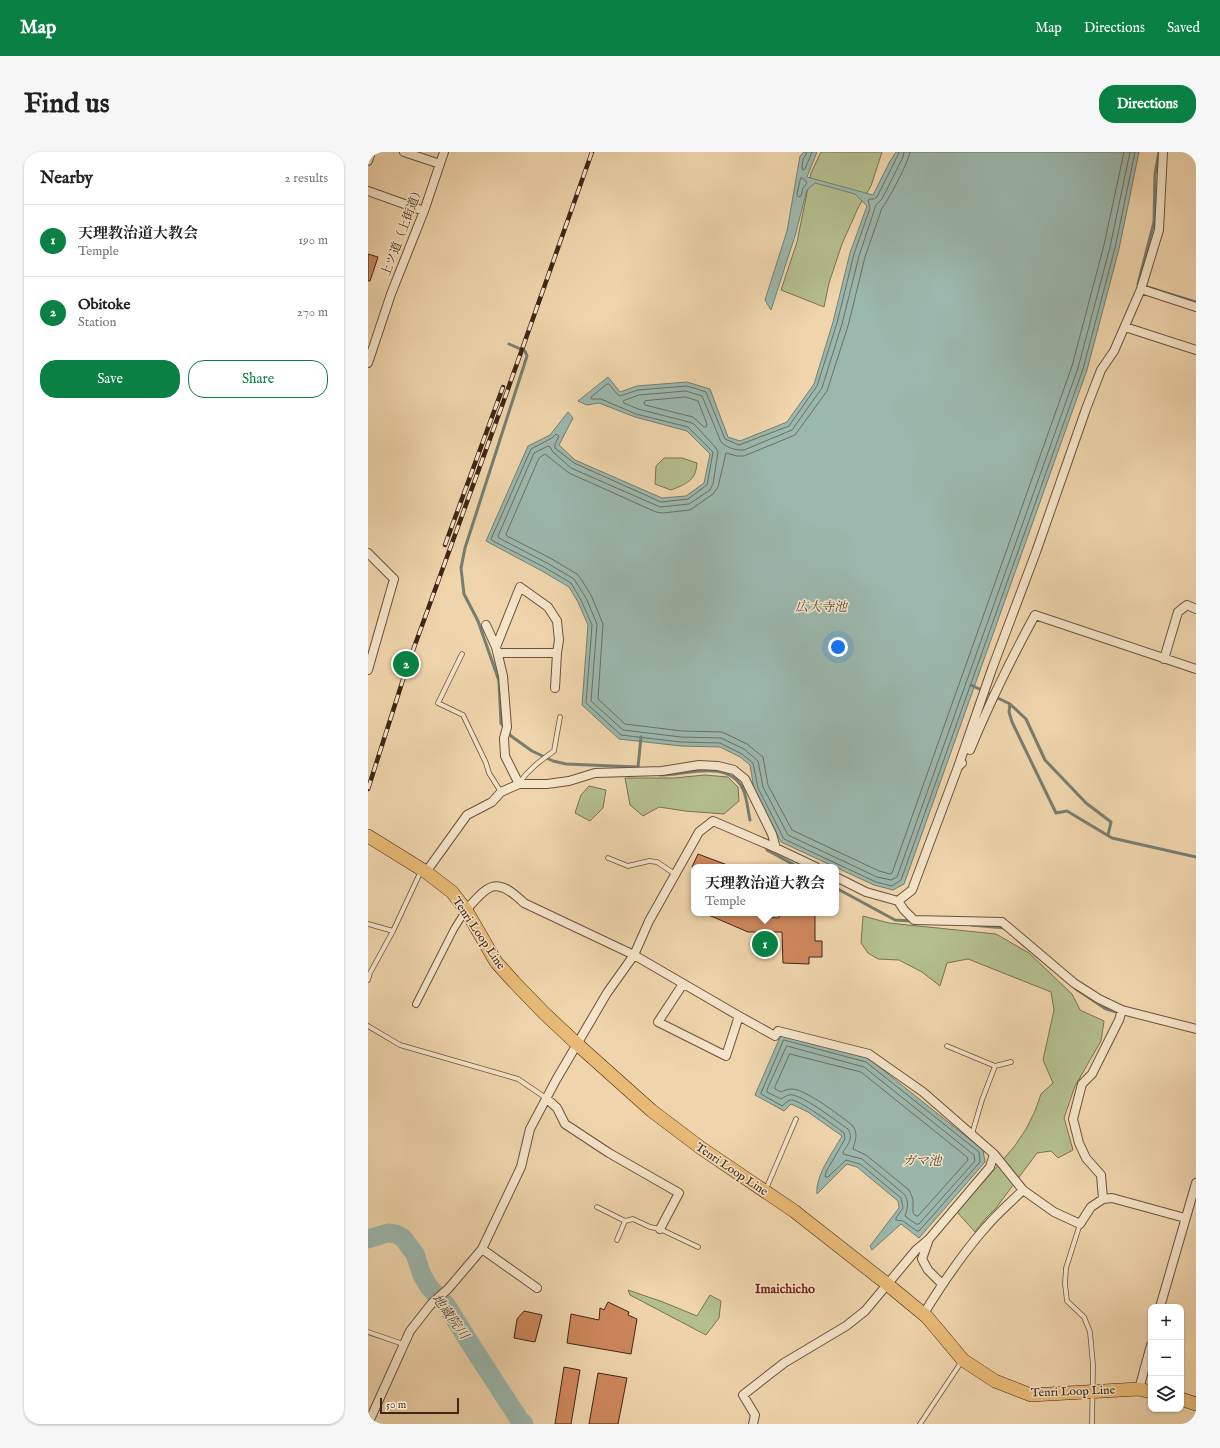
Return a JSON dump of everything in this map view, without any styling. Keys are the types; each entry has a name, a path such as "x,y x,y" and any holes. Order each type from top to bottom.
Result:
{"main road":[{"name":"Tenri Loop Line","path":"368,836 424,870 452,892 466,910 496,962 544,1013 652,1111 701,1148 794,1211 887,1284 924,1314 963,1360 995,1381 1031,1395 1092,1390 1145,1390"},
{"path":"1184,1400 1196,1404"}],"street":[{"path":"368,161 371,152"},
{"path":"404,152 440,164"},
{"name":"上ツ道（上街道）","path":"368,363 391,294 424,211 444,152"},
{"path":"898,901 912,890 1036,552 1086,408 1101,370 1114,351 1141,289 1159,230 1163,152"},
{"path":"368,191 424,211"},
{"path":"1141,289 1196,307"},
{"path":"1125,327 1196,350"},
{"path":"368,553 394,579 368,670"},
{"path":"497,650 520,588 548,606 557,621 559,640 556,653 555,688"},
{"path":"1164,659 1178,612 1187,605 1196,608"},
{"path":"958,767 967,755 987,708 1034,615 1196,669"},
{"path":"486,625 497,650 503,676 507,727 504,738 505,756 519,784"},
{"path":"497,650 556,653"},
{"path":"424,870 467,815 492,802 501,792 519,784 547,784 569,781 595,773 662,771 699,765 718,766 734,770 745,779 772,834 776,848"},
{"path":"368,1424 410,1331 432,1304 448,1289 482,1250 521,1167 530,1130 546,1098 608,993 634,955 649,921 699,832 713,821 810,864"},
{"path":"839,878 866,892 898,901 904,910 914,920 1002,922 1074,983 1121,1014 1196,1029"},
{"path":"416,1004 454,929 466,910 486,888 496,885 513,893 524,903 634,955 775,1036 778,1031 869,1054 923,1092 994,1154 1023,1190 1054,1212 1080,1224 1091,1207 1103,1200 1112,1198 1185,1218"},
{"path":"683,984 658,1022 726,1056 739,1016"},
{"path":"1103,1200 1101,1175 1086,1158 1079,1143 1073,1119 1082,1084 1092,1074 1121,1014"},
{"path":"546,1098 557,1108 565,1124 609,1153 679,1193 660,1229"},
{"path":"752,1424 755,1415 743,1395 784,1363 846,1326 865,1311 916,1250 929,1239 990,1166 994,1154"},
{"path":"1161,1304 1196,1183"},
{"path":"924,1314 942,1284 959,1260 986,1227 1023,1190"},
{"path":"929,1239 922,1259 928,1270 942,1284"},
{"path":"482,1250 537,1288"},
{"path":"1145,1390 1148,1368"}],"lane":[{"path":"462,654 438,703 463,715 483,756 489,773 501,792"},
{"path":"519,784 528,771 539,760 554,751 560,717"},
{"path":"608,858 628,866 649,861 657,862 676,874"},
{"path":"368,980 370,973 424,870"},
{"path":"368,924 393,931"},
{"path":"368,1026 400,1045 518,1079 546,1098"},
{"path":"947,1046 996,1066 1011,1062"},
{"path":"972,1134 982,1100 996,1066"},
{"path":"765,1191 796,1119"},
{"path":"597,1207 625,1221 633,1219 650,1227 660,1229 698,1247"},
{"path":"617,1240 625,1221"},
{"path":"1080,1224 1066,1268 1065,1284 1067,1301 1084,1317 1090,1332 1093,1365 1092,1424"},
{"path":"368,1332 403,1344"},
{"path":"920,1424 963,1360"}],"green space":[{"path":"821,152 882,152 871,186 858,208 842,244 829,283 824,307 781,290 797,242 811,173"},
{"path":"664,458 682,458 697,463 695,474 686,484 671,490 655,484 656,466"},
{"path":"705,775 728,777 738,787 739,801 724,814 659,807 643,816 630,805 625,778 674,778"},
{"path":"589,786 606,790 603,808 590,821 575,813 581,795"},
{"path":"863,916 889,923 996,934 1029,953 1072,994 1080,1010 1104,1021 1101,1041 1075,1086 1064,1118 1073,1150 1058,1158 1051,1151 1037,1153 996,1208 975,1232 957,1212 1014,1147 1026,1129 1041,1094 1053,1083 1043,1060 1054,1010 1051,992 968,959 947,963 940,986 922,972 899,960 878,959 868,953 861,943"},
{"path":"628,1290 697,1316 710,1295 721,1301 719,1318 706,1335 630,1295"}],"water":[{"name":"広大寺池","path":"804,152 817,152 807,177 873,195 896,152 1139,152 1119,249 1087,370 904,884 893,890 874,885 839,869 839,864 829,864 781,842 754,789 750,765 740,757 720,747 681,746 619,739 582,705 588,625 578,602 569,587 486,541 528,446 550,435 568,412 573,418 559,445 575,460 662,498 686,496 704,483 710,454 687,431 635,417 599,403 587,405 578,401 608,377 620,392 637,386 687,382 710,389 728,437 740,441 787,422 814,384 833,322 850,253 867,206 855,194 815,183 807,190 795,236 771,310 765,300 787,231 800,156"},
{"name":"ガマ池","path":"781,1035 868,1058 983,1150 985,1162 919,1238 901,1224 872,1250 870,1246 899,1208 898,1201 857,1167 847,1164 817,1194 817,1187 822,1172 842,1136 808,1112 791,1104 784,1111 755,1095"}],"building":[{"path":"368,254 378,257 370,281 368,281"},
{"path":"698,854 725,864 693,864"},
{"path":"711,916 757,916 779,918 779,916 815,916 815,941 822,941 822,957 809,957 809,964 783,963 782,932 748,932"},
{"path":"608,1302 629,1312 628,1315 637,1319 631,1354 567,1343 571,1314 599,1320 600,1308 604,1310"},
{"path":"524,1311 542,1315 535,1342 514,1338 517,1319"},
{"path":"564,1367 580,1370 571,1424 555,1424"},
{"path":"598,1373 627,1378 618,1424 589,1424"}],"waterway":[{"path":"1141,285 1138,284 1154,222 1155,174 1159,152"},
{"path":"1147,287 1196,302"},
{"path":"509,344 525,351 527,356 465,548 461,568 464,594 478,621 499,681 501,723 511,736 532,751 553,761 566,764 638,767 641,737"},
{"path":"971,685 1010,704 1026,719 1045,760 1086,803 1111,822 1108,835"},
{"path":"1010,704 1009,712 1012,722 1056,813 1067,811 1112,838 1196,857"},
{"path":"660,775 706,771 717,771 728,774 736,780 743,789 750,820"},
{"path":"767,850 793,864"},
{"path":"839,890 895,920 912,921"},
{"path":"971,925 1006,928"},
{"path":"1076,989 1106,1009 1120,1013"},
{"name":"地蔵院川","path":"368,1239 388,1233 396,1234 403,1238 415,1254 422,1275 429,1287 447,1306 519,1419 524,1424"}],"railway":[{"path":"368,789 408,664 592,152"},
{"path":"445,545 503,387"}],"place":[{"name":"Obitoke","path":"406,664"},
{"name":"天理教治道大教会","path":"765,944"}],"district":[{"name":"Imaichicho","path":"785,1288"}]}
